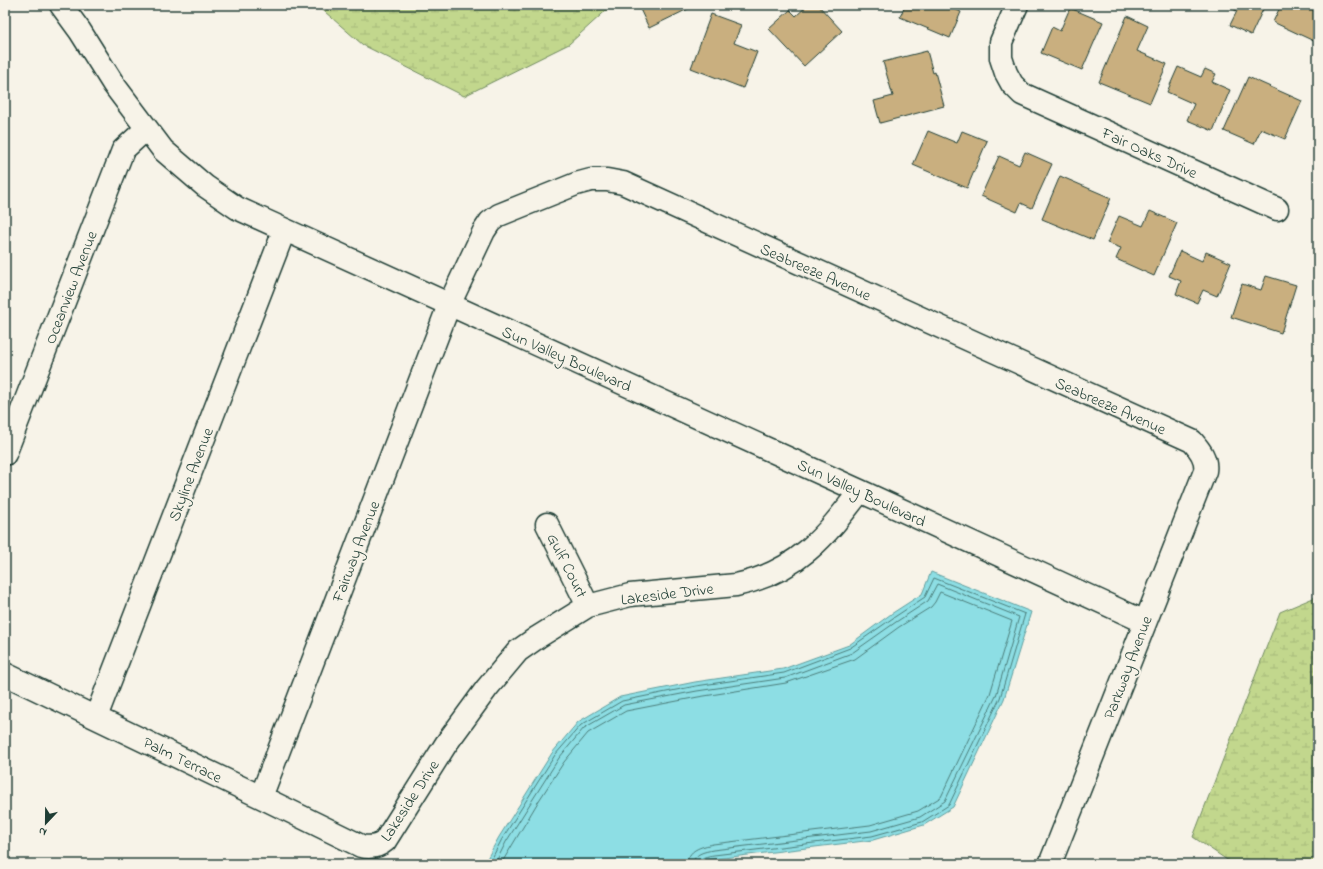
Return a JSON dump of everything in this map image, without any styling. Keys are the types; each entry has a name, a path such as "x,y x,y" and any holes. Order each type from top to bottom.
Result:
{"street":[{"name":"Fair Oaks Drive","path":"1017,5 1000,42 1006,73 1012,84 1022,94 1277,209"},
{"name":"Sun Valley Boulevard","path":"62,6 80,31 114,85 163,150 205,186 237,208 1145,622"},
{"name":"Oceanview Avenue","path":"5,454 123,150 146,129"},
{"name":"Seabreeze Avenue","path":"449,305 484,231 490,222 499,214 576,184 591,180 607,180 623,183 1192,441 1202,454 1206,466 1205,471"},
{"name":"Skyline Avenue","path":"96,717 284,230"},
{"name":"Fairway Avenue","path":"261,797 449,305"},
{"name":"Parkway Avenue","path":"1050,864 1205,471"},
{"name":"Lakeside Drive","path":"361,846 368,848 374,847 385,841 446,744 487,688 518,651 588,606 630,595 736,585 754,581 782,568 804,554 823,537 860,491"},
{"name":"Gulf Court","path":"547,524 588,606"},
{"name":"Palm Terrace","path":"5,674 361,846"}],"green space":[{"path":"317,5 612,5 569,44 464,96 363,45"},
{"path":"1318,596 1318,864 1233,864 1193,837 1280,612"}],"water":[{"path":"931,572 1031,612 1004,699 953,807 924,825 873,840 715,859 695,864 484,864 499,837 552,753 578,722 620,697 695,682 783,669 849,645 891,614 922,594"}],"building":[{"path":"638,5 696,5 649,28"},
{"path":"808,5 818,5 842,31 804,66 769,29 790,10 796,16"},
{"path":"905,5 946,5 961,12 950,38 900,17"},
{"path":"1224,5 1265,5 1251,35 1230,25 1237,11"},
{"path":"1281,5 1318,5 1318,43 1273,22"},
{"path":"1070,8 1103,22 1082,70 1041,53 1052,27 1060,31"},
{"path":"711,14 741,25 734,43 757,52 743,88 691,68"},
{"path":"1127,16 1148,26 1137,51 1167,64 1150,103 1099,82"},
{"path":"927,51 933,73 935,72 944,106 880,123 874,101 893,96 883,62"},
{"path":"1178,67 1201,77 1205,69 1216,74 1212,82 1230,90 1213,131 1187,120 1194,104 1167,92"},
{"path":"1248,77 1302,101 1285,139 1261,129 1254,144 1224,131"},
{"path":"928,131 957,143 962,131 987,141 967,188 913,165"},
{"path":"1025,152 1052,164 1032,208 1021,203 1017,212 981,196 999,156 1019,165"},
{"path":"1060,176 1111,198 1093,240 1042,219"},
{"path":"1150,211 1177,223 1154,276 1116,259 1121,248 1107,243 1119,216 1143,226"},
{"path":"1180,251 1202,261 1206,252 1231,263 1217,296 1203,290 1197,303 1176,294 1181,281 1169,276"},
{"path":"1266,276 1296,285 1281,333 1231,317 1242,284 1261,290"}]}
